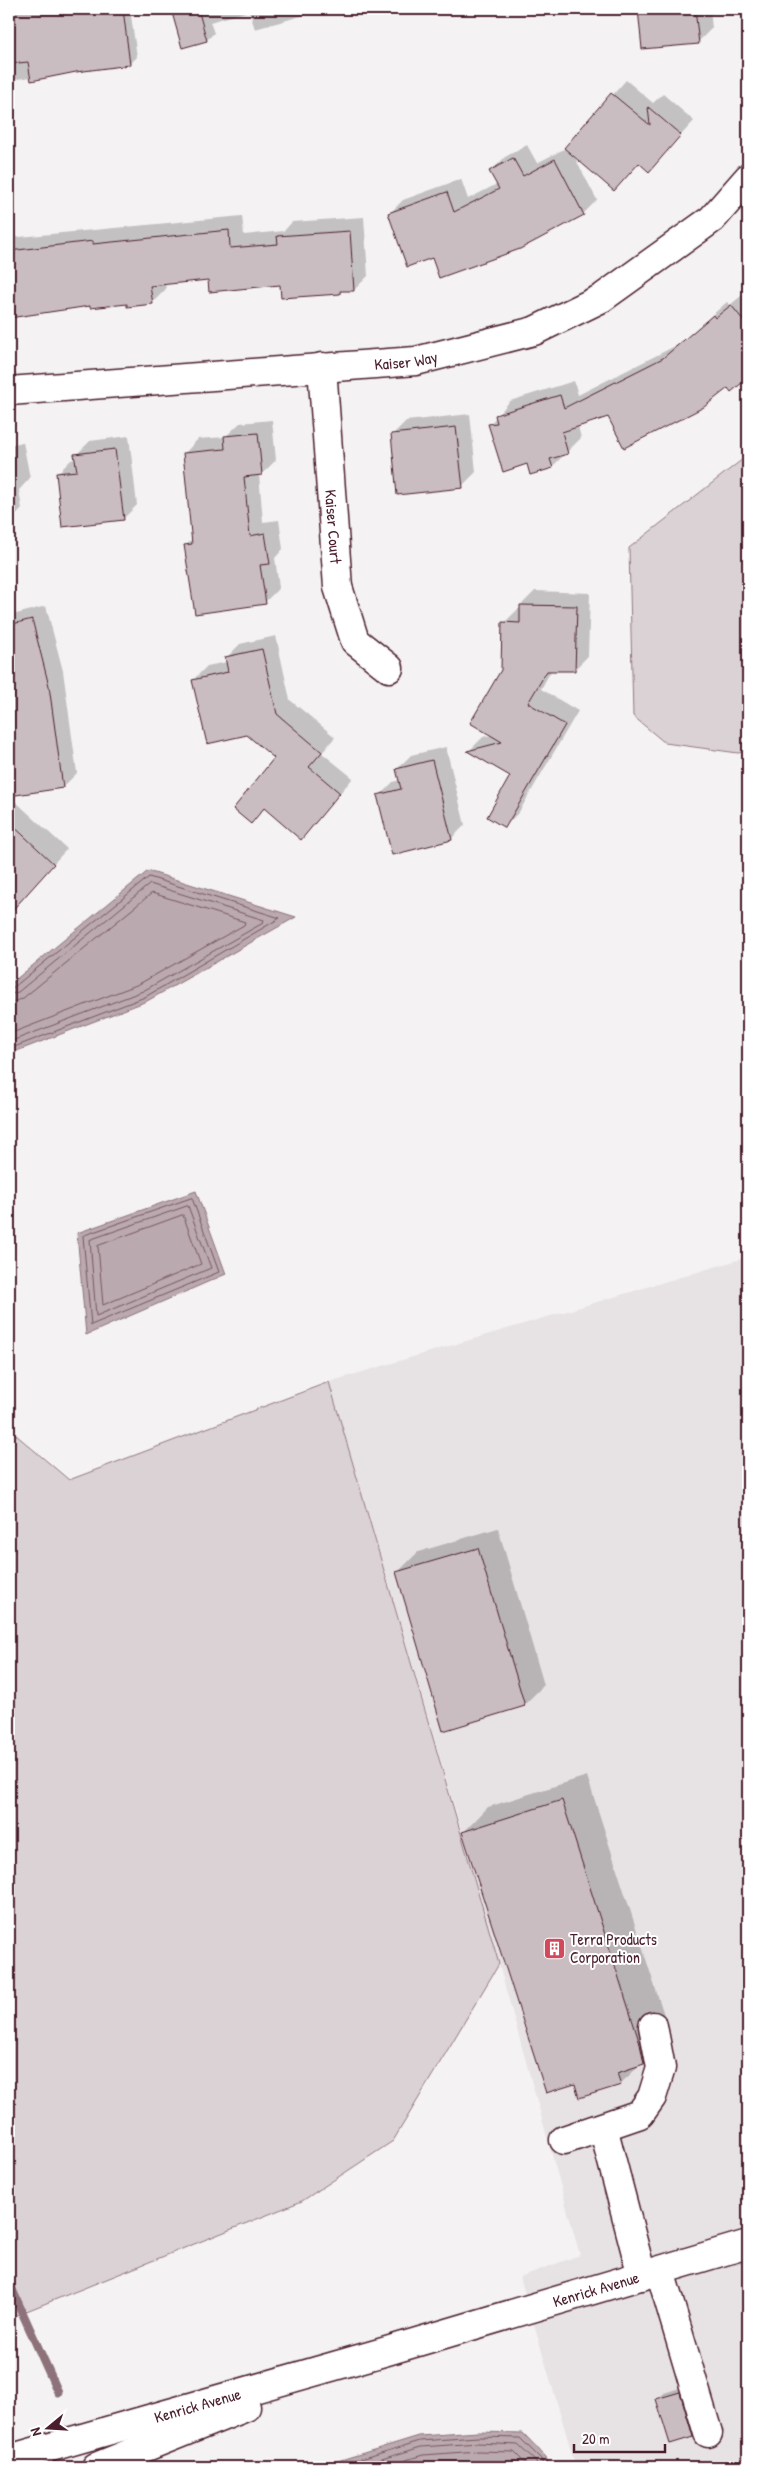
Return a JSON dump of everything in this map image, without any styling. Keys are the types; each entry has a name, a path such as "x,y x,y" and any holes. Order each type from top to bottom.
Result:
{"street":[{"name":"Kaiser Way","path":"9,392 416,361 534,331 602,298 712,219 748,178"},
{"name":"Kaiser Court","path":"322,367 338,587 355,641 389,668"},
{"path":"564,2140 640,2114 652,2097 661,2068 653,2026"},
{"path":"603,2127 651,2274 708,2433"},
{"name":"Kenrick Avenue","path":"9,2459 387,2352 748,2244"},
{"name":"Kenrick Avenue","path":"96,2467 387,2352"}],"shaded area":[{"path":"748,455 748,751 738,753 665,743 633,716 629,548"},
{"path":"748,1257 748,2467 576,2467 520,2277 580,2255 462,1832 329,1382"},
{"path":"329,1382 499,1964 393,2141 302,2201 9,2318 9,1429 69,1480"}],"water":[{"path":"148,871 296,917 147,1001 9,1054 9,985"},
{"path":"196,1191 226,1274 86,1335 77,1233"},
{"path":"478,2432 523,2433 546,2457 549,2467 318,2467 419,2436"}],"building":[{"path":"9,9 123,9 130,65 76,72 31,81 28,62 9,64"},
{"path":"171,9 198,9 207,41 182,48"},
{"path":"638,9 695,9 699,44 642,49"},
{"path":"611,93 650,125 648,107 681,135 649,172 639,163 614,191 564,148"},
{"path":"513,158 523,176 555,159 584,215 520,249 439,278 432,258 407,267 388,213 447,192 454,212 499,189 489,171"},
{"path":"229,230 230,248 278,244 277,236 350,231 354,291 340,291 340,294 281,298 280,285 209,292 208,280 150,286 153,304 127,307 127,304 90,308 90,306 9,318 9,251 93,241 93,244"},
{"path":"731,305 748,326 748,378 731,392 728,388 704,407 624,448 608,417 562,432 568,454 550,459 553,468 530,475 527,464 503,472 488,424 497,423 495,415 560,395 564,408 663,358 713,315 715,318"},
{"path":"456,427 463,488 397,495 391,434"},
{"path":"258,433 262,475 244,477 250,536 265,533 270,564 260,565 266,604 195,614 184,545 192,544 183,453 225,449 224,436"},
{"path":"115,449 124,520 62,527 56,473 77,471 74,454"},
{"path":"520,605 577,606 575,671 547,671 528,703 565,725 505,828 487,817 510,776 467,751 502,742 470,723 501,670 502,622 520,623"},
{"path":"32,619 49,686 63,788 9,796 9,625"},
{"path":"262,649 277,714 322,752 309,767 340,793 301,840 264,808 251,824 233,809 274,758 247,735 207,744 192,680 228,672 225,657"},
{"path":"432,760 452,840 392,855 377,795 401,789 396,769"},
{"path":"9,822 54,864 9,914"},
{"path":"478,1548 525,1706 443,1731 396,1572"},
{"name":"Terra Products Corporation","path":"562,1800 640,2044 644,2064 617,2073 621,2085 579,2098 575,2084 546,2093 462,1832"},
{"path":"680,2392 693,2437 670,2444 656,2399"}],"waterway":[{"path":"9,2283 58,2392"}],"place":[{"name":"Terra Products Corporation","path":"554,1948"}]}
